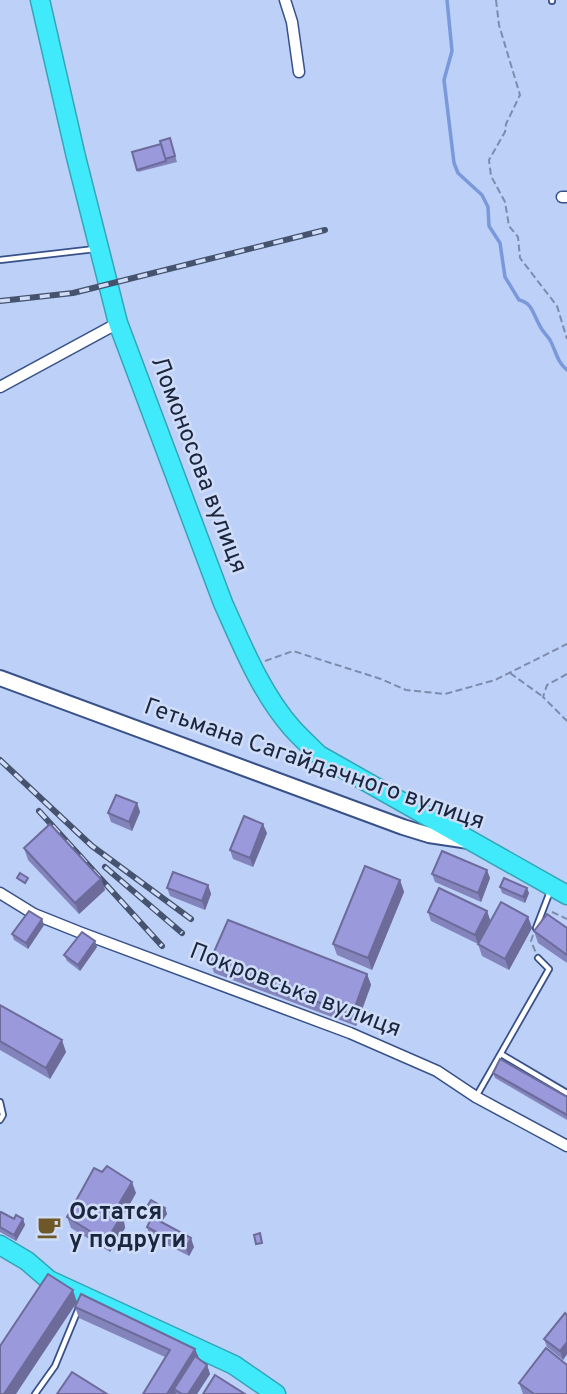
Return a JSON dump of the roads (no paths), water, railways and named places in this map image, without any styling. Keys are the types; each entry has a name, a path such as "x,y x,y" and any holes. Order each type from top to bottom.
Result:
{"highway":[{"name":"Ломоносова вулиця","path":"40,0 118,323 223,603 253,665 290,727 319,755 470,841"},
{"name":"Гетьмана Сагайдачного вулиця","path":"470,841 559,891"},
{"path":"0,1245 27,1261 49,1280 234,1365 276,1394"}],"street":[{"path":"285,0 292,22 299,72"},
{"path":"0,387 118,323"},
{"name":"Гетьмана Сагайдачного вулиця","path":"0,678 403,827 429,835 470,841"},
{"name":"Покровська вулиця","path":"0,892 34,914 350,1033 437,1071 477,1097 567,1146"}],"lane":[{"path":"0,260 99,248"},
{"path":"536,928 543,907 559,891"},
{"path":"477,1097 548,969 538,958"},
{"path":"501,1054 567,1093"},
{"path":"0,1102 4,1115 0,1120"},
{"path":"35,1394 55,1366 84,1296"}],"waterway":[{"path":"447,0 452,51 444,80 454,163 458,173 482,195 488,207 489,226 500,243 505,277 519,300 530,307 567,370"}],"railway":[{"path":"0,301 73,293 325,230"},
{"path":"0,760 92,846 191,919"},
{"path":"39,811 162,946"},
{"path":"105,867 182,933"}],"place":[{"name":"Остатся у подруги","path":"49,1227"}]}
